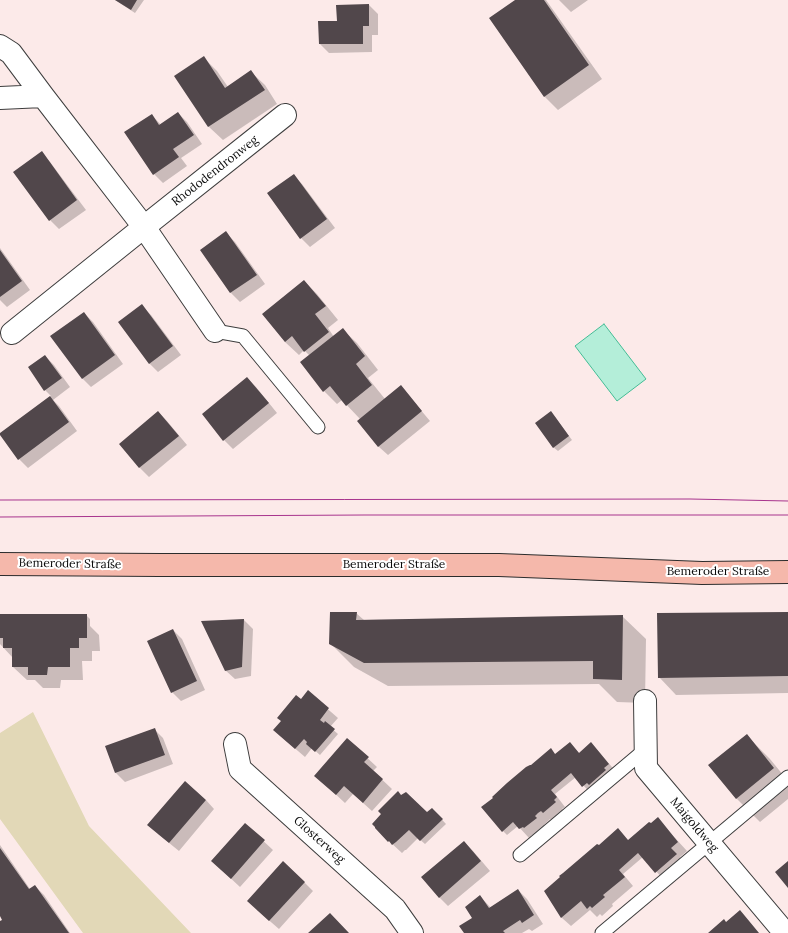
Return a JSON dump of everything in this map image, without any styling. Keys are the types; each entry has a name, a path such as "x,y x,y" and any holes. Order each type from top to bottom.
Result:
{"main road":[{"name":"Bemeroder Straße","path":"0,564 499,565 702,573 788,572"}],"street":[{"path":"0,46 11,54 144,227 215,332"},
{"path":"0,98 43,96"},
{"name":"Rhododendronweg","path":"12,333 286,115"},
{"name":"Maigoldweg","path":"645,701 646,768 785,933"},
{"name":"Glosterweg","path":"235,744 240,768 395,909 412,933"}],"lane":[{"path":"215,332 243,336 318,428"},
{"path":"520,855 646,749"},
{"path":"602,933 788,777"}],"shaded area":[{"path":"604,324 646,379 617,401 575,346"},
{"path":"33,712 89,826 191,933 83,933 0,819 0,733"}],"building":[{"path":"115,0 137,0 131,10"},
{"path":"515,0 544,0 589,65 544,97 489,18"},
{"path":"369,4 369,26 363,26 363,44 319,44 318,21 337,21 336,5"},
{"path":"204,56 225,88 251,70 265,90 208,127 174,76"},
{"path":"178,112 194,135 173,149 179,157 153,175 124,132 152,114 159,125"},
{"path":"42,151 77,200 49,221 13,172"},
{"path":"294,174 327,219 300,239 267,193"},
{"path":"226,231 257,275 230,293 200,250"},
{"path":"0,250 22,281 0,297"},
{"path":"304,280 326,306 315,314 329,332 304,352 292,336 285,342 262,314"},
{"path":"142,304 173,346 149,364 118,322"},
{"path":"84,312 115,355 82,379 50,336"},
{"path":"343,328 365,356 356,364 372,385 346,406 330,386 323,392 300,362"},
{"path":"45,355 62,378 44,391 28,367"},
{"path":"247,377 269,403 223,441 202,414"},
{"path":"401,385 422,411 378,447 357,421"},
{"path":"50,396 69,422 18,460 0,433"},
{"path":"158,411 179,436 139,468 119,444"},
{"path":"551,411 569,436 553,448 535,423"},
{"path":"330,612 357,612 356,620 623,615 622,680 593,679 593,661 364,663 329,644"},
{"path":"788,612 788,676 658,678 657,613"},
{"path":"0,614 87,614 87,638 79,638 79,648 70,648 70,667 48,667 47,675 28,675 28,667 12,667 12,648 3,648 3,638 0,638"},
{"path":"244,619 242,667 225,671 201,621"},
{"path":"173,629 197,681 171,693 147,641"},
{"path":"308,690 329,708 320,720 324,723 325,721 335,729 315,752 306,744 307,742 304,739 295,749 273,730 281,721 277,718 296,695 301,699"},
{"path":"155,728 165,755 115,773 105,746"},
{"path":"747,734 774,768 736,799 708,765"},
{"path":"347,738 369,757 364,762 383,779 363,803 344,786 336,795 314,776"},
{"path":"570,742 579,753 591,742 609,764 604,768 606,770 589,785 587,783 582,787 571,773 551,790 557,797 554,800 556,802 543,813 541,811 538,813 535,816 537,818 524,828 519,829 513,822 502,832 481,807 493,798 492,797 507,783 551,748 555,754"},
{"path":"185,781 206,800 169,843 147,825"},
{"path":"398,791 401,795 406,792 427,812 432,808 443,819 420,841 409,830 392,845 372,824 381,814 378,811"},
{"path":"658,817 678,842 671,848 677,854 655,873 638,853 619,870 625,877 603,895 605,897 592,908 590,906 587,909 581,901 561,918 544,891 560,877 559,876 618,828 628,840 649,822 651,823"},
{"path":"245,823 265,840 231,879 211,861"},
{"path":"464,841 481,861 439,898 421,877"},
{"path":"0,848 29,889 35,885 69,933 0,933 0,921 2,920 0,916"},
{"path":"283,861 305,882 269,921 247,901"},
{"path":"788,861 788,888 775,872"},
{"path":"518,889 534,915 522,923 520,920 503,931 505,933 464,933 459,926 472,918 465,907 480,895 489,908"},
{"path":"740,910 759,933 708,933 724,919 726,922"},
{"path":"330,913 349,933 308,933"}],"tram line":[{"path":"0,500 690,499 788,501"},
{"path":"0,517 788,515"}]}
